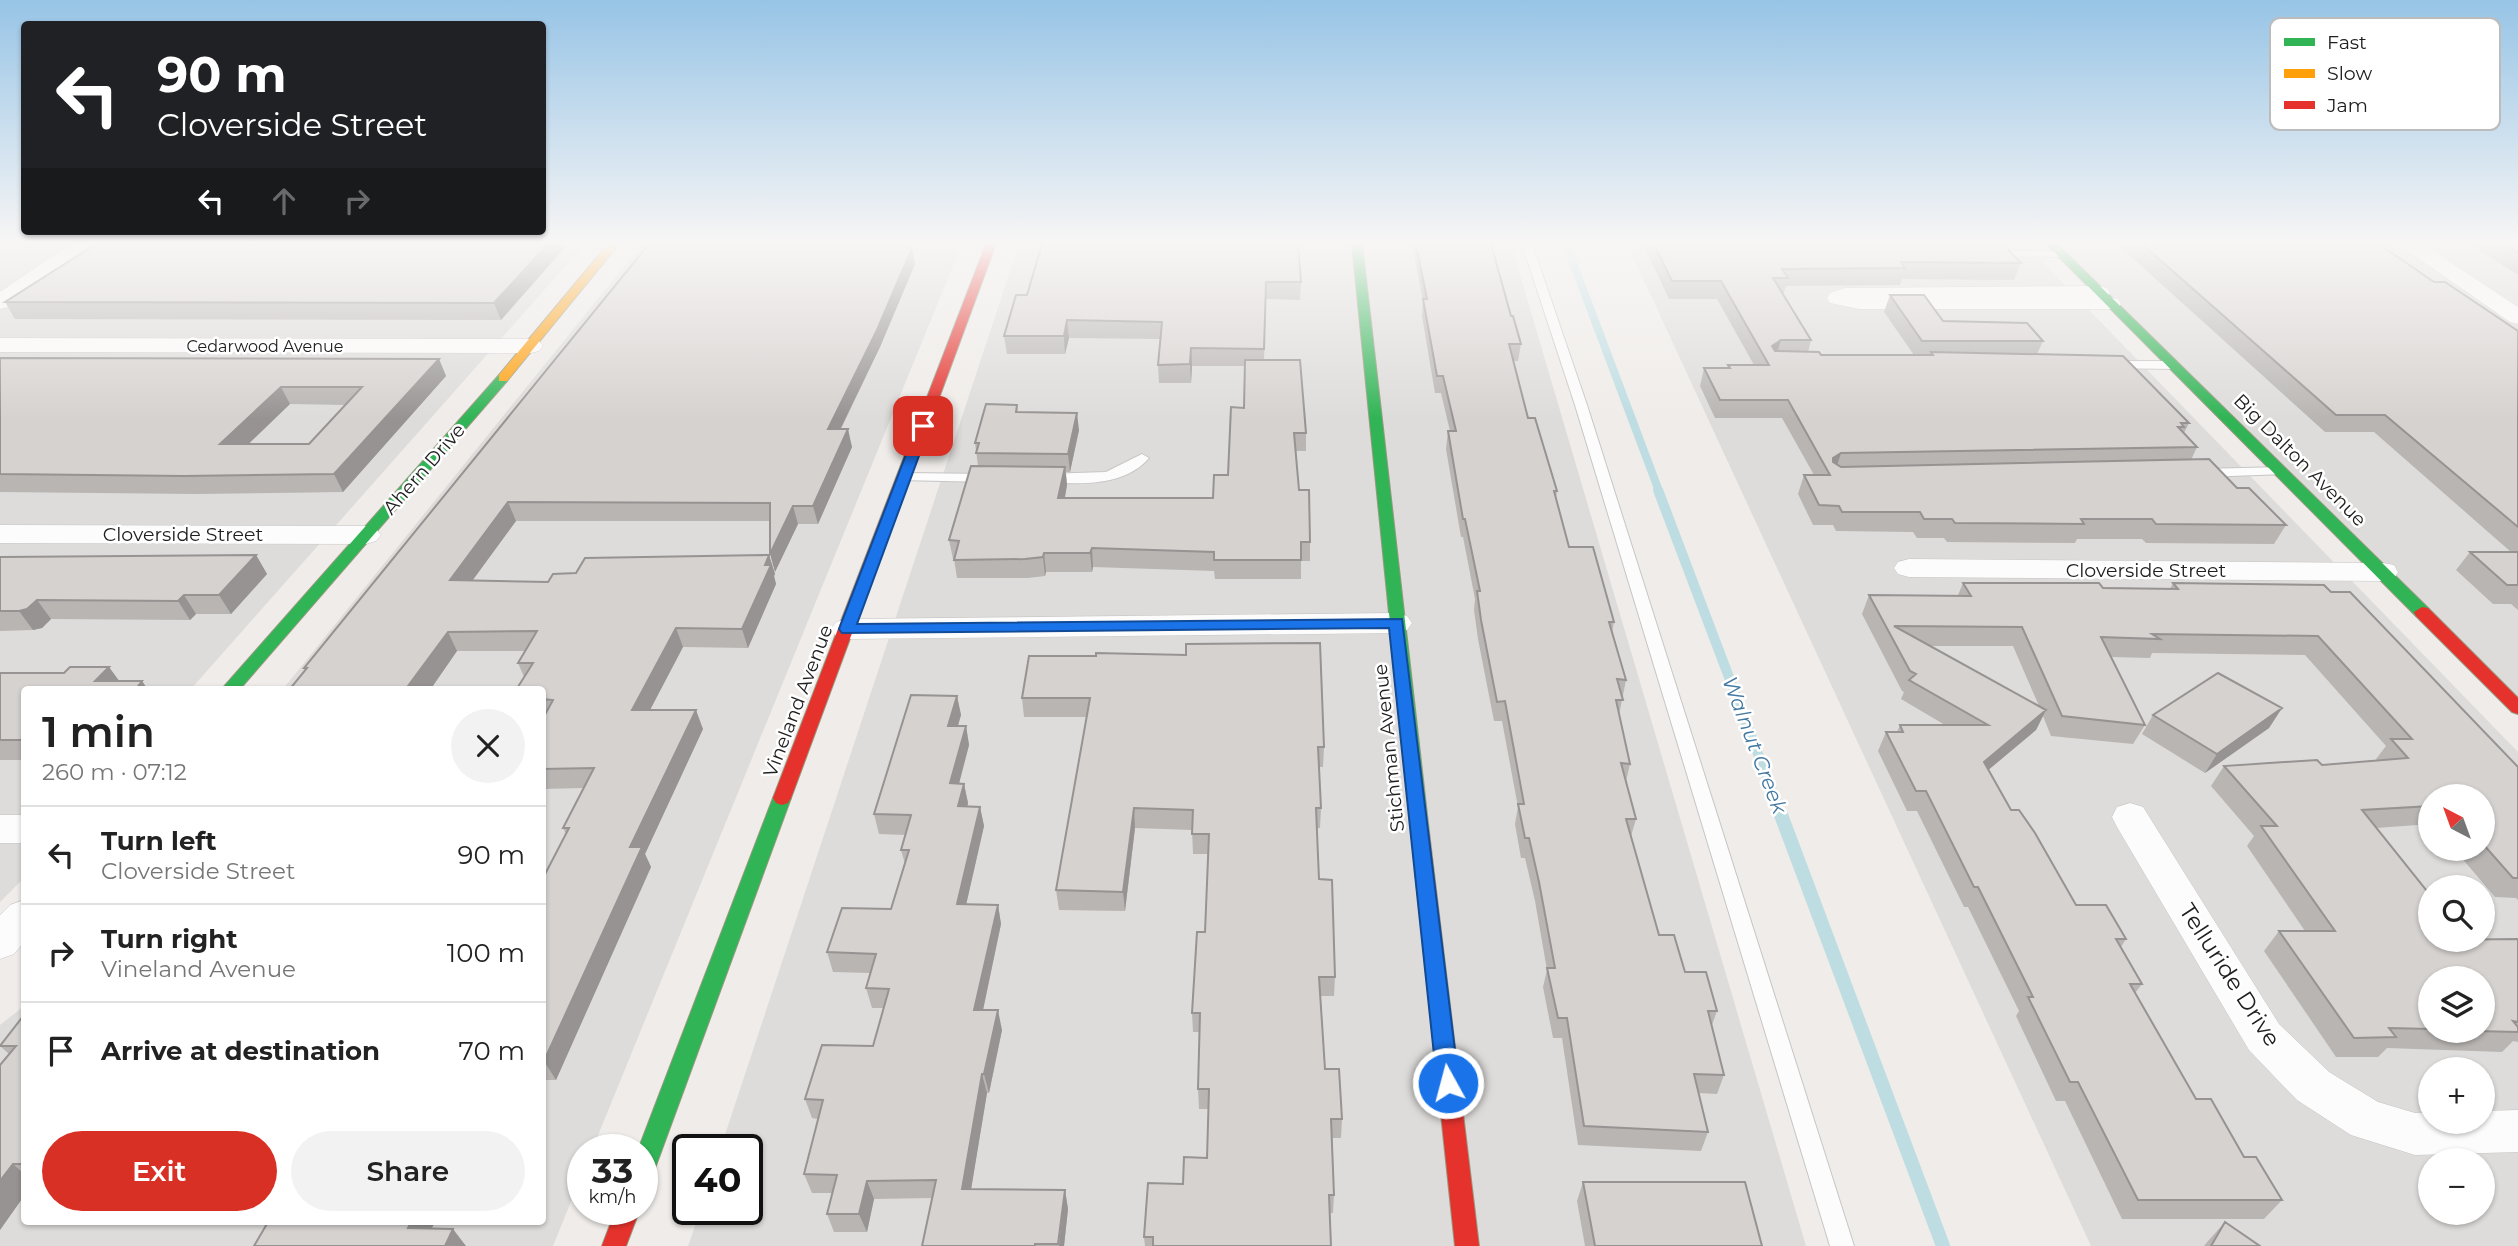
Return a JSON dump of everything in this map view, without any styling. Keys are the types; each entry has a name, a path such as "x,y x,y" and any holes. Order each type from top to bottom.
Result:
{"street":[{"name":"Ahern Drive","path":"233,686 567,302"},
{"name":"Vineland Avenue","path":"656,1134 969,302"},
{"name":"Stichman Avenue","path":"1363,302 1396,623 1467,1246"},
{"name":"Big Dalton Avenue","path":"2108,302 2518,708"},
{"path":"2496,302 2518,317"},
{"name":"Cedarwood Avenue","path":"0,345 531,346"},
{"name":"Cloverside Street","path":"0,534 366,535"},
{"name":"Cloverside Street","path":"1909,568 2383,572"},
{"path":"847,629 1396,623"},
{"name":"Telluride Drive","path":"2130,817 2264,1037 2313,1086 2367,1120 2415,1134 2518,1130"},
{"path":"0,829 21,829"},
{"path":"0,942 21,919"},
{"path":"614,1246 622,1225"}],"lane":[{"path":"1547,302 1581,405 1842,1246"},
{"path":"2104,365 2173,365"},
{"path":"1034,478 1099,479 1130,470 1142,458"},
{"path":"2183,473 2281,471"},
{"path":"904,477 1008,478"}],"shaded area":[{"path":"0,302 534,302 194,686 21,686 21,881 0,902"},
{"path":"595,302 938,302 599,1134 567,1134 567,1211 553,1246 0,1246 0,1025 21,1008 21,1225 546,1225 546,686 285,686"},
{"path":"1000,302 1528,302 1806,1246 688,1246 695,1225 763,1225 763,1134 725,1134"},
{"path":"1654,302 2081,302 2518,752 2518,1246 2091,1246"},
{"path":"2110,302 2518,302 2518,708"}],"building":[{"path":"77,302 495,302 494,303"},
{"path":"602,302 889,302 828,429 848,429 813,506 793,506 770,554 770,503 508,502 450,580 548,582 553,574 576,573 585,558 769,555 765,565 771,565 742,629 676,628 632,710 696,710 630,847 642,847 546,1057 546,872 569,828 563,828 594,768 546,769 546,713 553,700 546,699 546,686 519,686 533,663 518,663 537,631 448,632 408,686 292,686 307,668 304,668"},
{"path":"1014,302 1265,302 1264,349 1191,348 1190,364 1158,365 1162,322 1067,320 1064,336 1004,336"},
{"path":"1424,302 1507,302 1521,344 1509,344 1528,418 1535,418 1557,491 1554,491 1569,547 1593,547 1614,622 1609,622 1626,680 1617,679 1623,700 1616,700 1630,764 1621,763 1636,819 1626,819 1659,935 1674,935 1685,972 1706,972 1717,1011 1708,1011 1724,1075 1694,1074 1708,1132 1584,1126 1567,1018 1558,1018 1547,968 1555,968 1539,882 1518,804 1524,804 1505,701 1497,702 1481,620 1477,591 1480,591 1463,519 1448,431 1456,431 1443,376 1437,376"},
{"path":"1733,302 1788,302 1811,340 1781,340 1772,346 1775,351 1819,352 1821,355 1933,355 1931,352 2123,356 2189,423 2181,423 2184,427 2178,427 2197,447 1841,453 1833,458 1833,462 1841,467 2209,459 2237,488 2249,488 2286,525 2156,524 2152,519 2081,519 2084,524 1955,523 1952,519 1924,519 1920,512 1842,512 1839,506 1819,505 1804,475 1830,475 1788,400 1720,400 1704,368 1769,365"},
{"path":"1895,302 1929,302 1943,321 2027,323 2043,341 1922,341"},
{"path":"2208,302 2475,302 2518,331 2518,527 2385,415 2336,415"},
{"path":"0,358 439,359 334,474 0,474","holes":["281,387 362,387 309,444 220,444"]},
{"path":"1245,360 1300,360 1306,433 1294,433 1299,490 1309,490 1310,542 1301,542 1301,560 1214,560 1214,552 1092,548 1090,553 1044,553 1043,557 1025,559 954,560 959,541 949,540 971,466 1065,467 1058,498 1213,498 1214,475 1228,475 1231,407 1244,408"},
{"path":"986,404 1017,405 1016,412 1077,413 1068,454 976,453 979,443 975,443"},
{"path":"2470,552 2518,552 2518,585 2507,585"},
{"path":"256,555 219,595 184,595 178,601 37,600 27,609 0,611 0,557"},
{"path":"1963,583 2099,583 2103,588 2178,589 2173,583 2324,585 2331,592 2350,592 2518,767 2518,878 2513,878 2496,859 2496,784 2418,784 2418,807 2362,810 2418,880 2418,952 2495,952 2495,939 2518,939 2518,1022 2513,1021 2518,1032 2495,1031 2495,966 2418,966 2418,1029 2389,1028 2396,1037 2354,1038 2279,931 2335,931 2261,826 2277,826 2224,766 2317,760 2322,765 2408,758 2391,739 2412,739 2318,636 2152,634 2160,639 2101,637 2145,725 2062,716 2022,627 1894,626 2046,710 1984,762 2011,810 2019,810 2035,833 2076,905 2106,905 2126,939 2116,939 2142,984 2130,984 2196,1099 2211,1099 2244,1157 2256,1157 2282,1200 2138,1200 2078,1082 2070,1082 2028,997 2033,997 1978,887 1974,887 1926,791 1916,791 1886,732 1903,732 1900,725 1988,725 1909,680 1916,674 1910,671 1869,595 1971,596"},
{"path":"1320,643 1324,747 1318,747 1321,808 1316,808 1319,879 1332,880 1335,977 1319,977 1325,1069 1339,1069 1342,1119 1331,1119 1334,1195 1329,1195 1331,1246 1153,1246 1153,1237 1144,1237 1148,1183 1183,1184 1184,1157 1207,1158 1209,1089 1198,1089 1200,1013 1192,1013 1197,932 1205,932 1209,834 1192,834 1193,810 1134,808 1123,892 1056,890 1090,698 1022,698 1029,656 1096,656 1096,653 1186,655 1186,644"},
{"path":"70,667 109,667 95,681 142,681 138,686 21,686 21,740 0,740 0,673 64,673"},
{"path":"2218,673 2282,708 2217,754 2153,715"},
{"path":"911,695 957,696 948,726 966,726 950,783 964,784 958,806 980,807 957,904 998,905 974,1010 998,1010 982,1074 962,1189 1065,1190 1058,1244 922,1246 936,1180 867,1181 859,1214 827,1214 837,1175 804,1174 823,1100 805,1099 822,1045 873,1046 889,989 866,988 876,954 827,952 842,908 891,909 909,850 901,850 911,815 874,814"},
{"path":"21,1019 21,1164 13,1164 0,1181 0,1065 16,1046 0,1046"},
{"path":"1583,1182 1745,1182 1762,1246 1595,1246"},
{"path":"2225,1222 2260,1246 2211,1246"},
{"path":"266,1225 410,1225 408,1228 453,1229 445,1246 254,1246"}],"waterway":[{"name":"Walnut Creek","path":"1588,302 1659,491"},
{"name":"Walnut Creek","path":"1658,490 1782,817"},
{"name":"Walnut Creek","path":"1781,815 1943,1246"}],"traffic: fast":[{"path":"1363,302 1420,832"},
{"path":"2110,302 2422,612"},
{"path":"233,686 503,378"},
{"path":"656,1134 782,798"}],"traffic: slow":[{"path":"503,378 566,302"}],"traffic: jam":[{"path":"782,798 969,302"},
{"path":"2422,612 2518,708"},
{"path":"1420,832 1467,1246"},
{"path":"614,1246 622,1225"}],"route":[{"path":"923,426 847,629 1396,623 1448,1083"}]}
